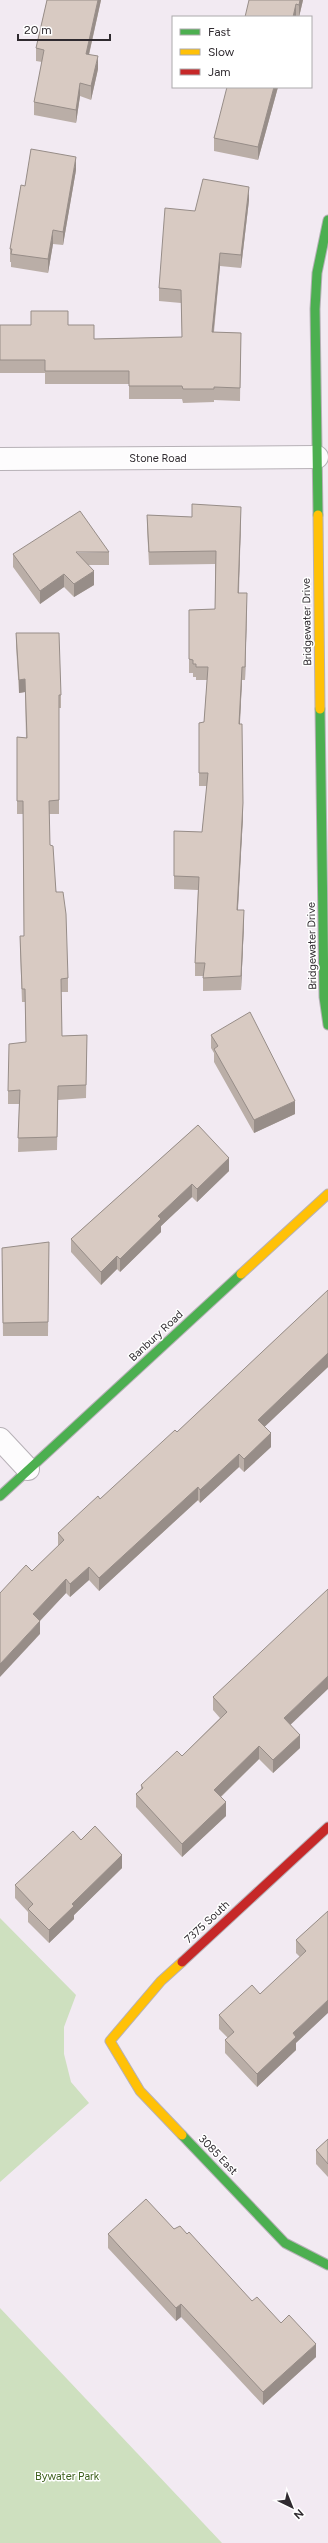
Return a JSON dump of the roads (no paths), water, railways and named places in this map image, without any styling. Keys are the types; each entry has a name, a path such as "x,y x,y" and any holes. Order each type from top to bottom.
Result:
{"street":[{"name":"Bridgewater Drive","path":"328,220 317,273 315,309 324,997 328,1025"},
{"name":"Stone Road","path":"0,459 317,457"},
{"name":"Banbury Road","path":"0,1496 328,1194"},
{"path":"0,1439 28,1469"},
{"name":"7375 South","path":"110,2041 161,1981 328,1827"},
{"name":"3085 East","path":"110,2041 140,2092 285,2244 328,2265"}],"park label":[{"name":"Bywater Park","path":"67,2476"}]}
